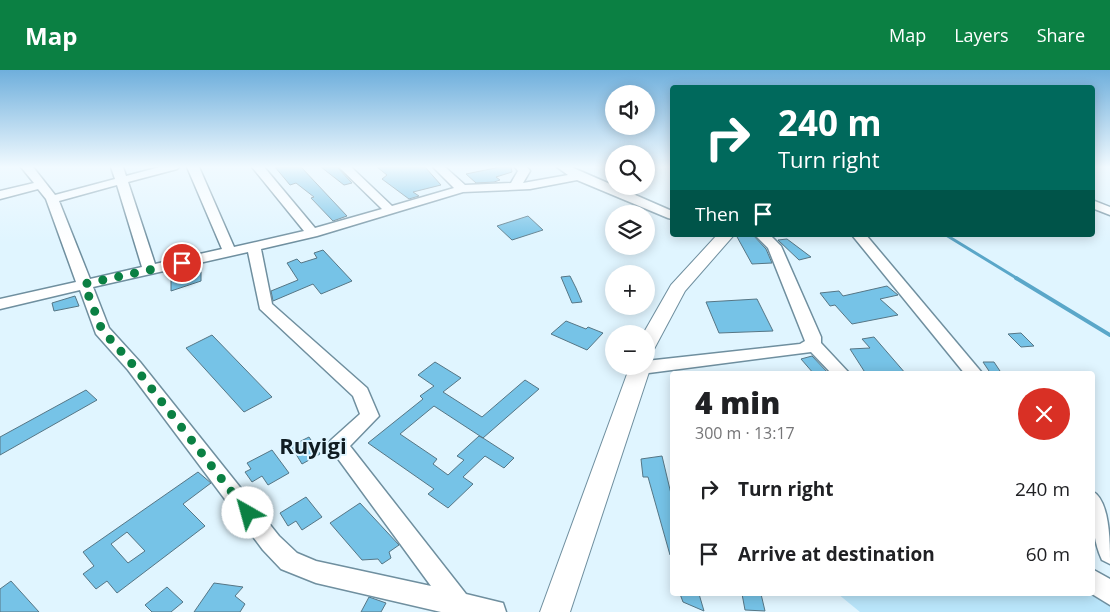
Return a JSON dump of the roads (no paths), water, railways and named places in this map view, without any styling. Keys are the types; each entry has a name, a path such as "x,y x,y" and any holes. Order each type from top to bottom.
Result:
{"main road":[{"path":"655,335 677,289 722,237"},
{"path":"555,612 638,375"}],"street":[{"path":"47,192 52,199 102,330 134,366 271,542 289,561 316,572 458,602 494,612"},
{"path":"52,199 77,192"},
{"path":"127,192 150,270"},
{"path":"204,192 230,253"},
{"path":"279,192 312,233"},
{"path":"371,192 389,209"},
{"path":"0,304 312,233 450,192"},
{"path":"617,192 670,214"},
{"path":"1095,205 1110,211"},
{"path":"764,237 774,246 813,338 813,344 839,371"},
{"path":"860,237 882,260 945,343 972,371"},
{"path":"254,247 265,306 361,393 370,416 338,444 458,602"},
{"path":"655,359 804,349 813,344"},
{"path":"1095,505 1103,518 1110,553"},
{"path":"1095,582 1110,593"}],"waterway":[{"path":"949,237 1018,279"},
{"path":"1016,278 1110,335"}],"district":[{"name":"Ruyigi","path":"313,445"}]}
